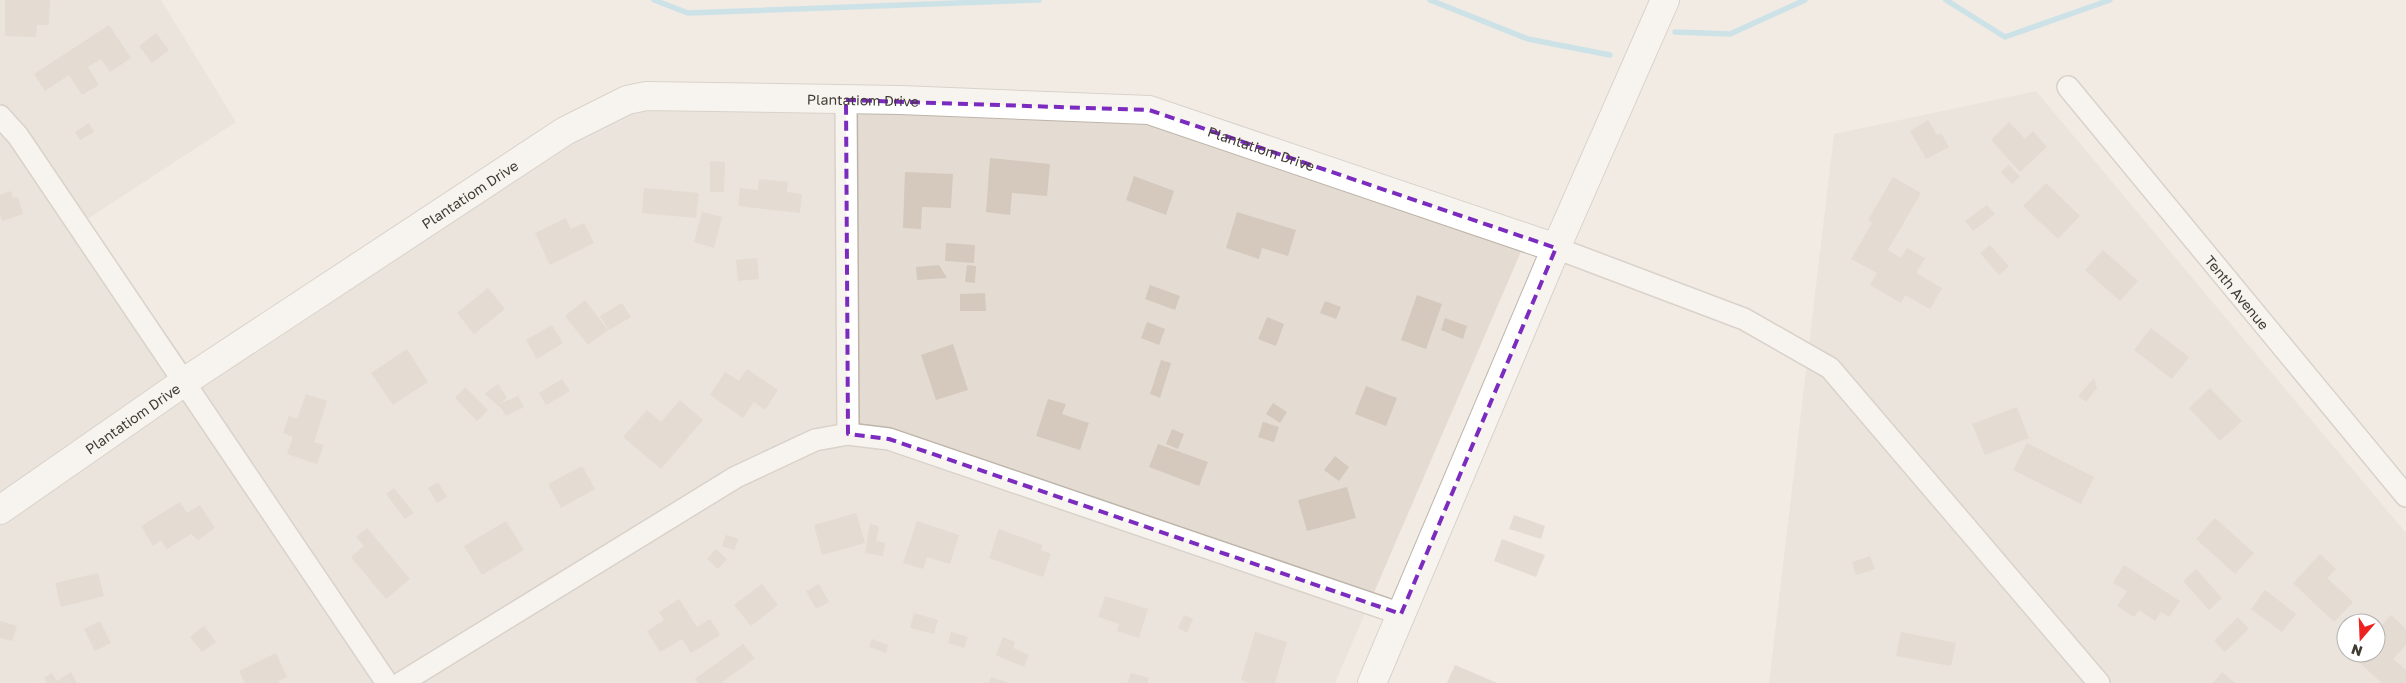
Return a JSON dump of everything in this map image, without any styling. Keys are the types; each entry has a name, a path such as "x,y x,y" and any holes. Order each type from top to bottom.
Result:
{"street":[{"path":"1372,683 1556,248 1665,0"},
{"name":"Tenth Avenue","path":"2068,87 2406,496"},
{"name":"Plantatiom Drive","path":"0,510 184,382 565,131 627,100 646,96 846,100 1149,110 1556,248"},
{"path":"846,100 848,434"},
{"path":"0,116 18,136 387,683"},
{"path":"1556,248 1744,319 1830,368 2099,683"},
{"path":"401,683 736,477 815,440 848,434 889,439 1401,614"}],"highlighted area":[{"path":"846,100 1149,110 1556,248 1401,614 889,439 848,434"}],"shaded area":[{"path":"0,0 161,0 236,122 86,220 195,375 629,99 1111,110 1526,240 1335,683 0,683"},
{"path":"2036,91 2406,533 2406,683 1769,683 1834,134"}],"building":[{"path":"5,0 50,0 49,25 37,25 36,37 5,36"},
{"path":"109,25 131,58 110,72 101,59 88,67 99,85 82,95 69,75 45,91 34,74"},
{"path":"156,33 169,50 152,63 139,46"},
{"path":"1928,120 1937,135 1941,133 1949,147 1926,159 1910,131"},
{"path":"2009,122 2025,139 2033,131 2047,147 2020,172 1991,140"},
{"path":"89,123 94,132 80,140 75,132"},
{"path":"990,158 1050,164 1047,196 1012,193 1010,215 986,212"},
{"path":"710,161 725,162 724,192 710,192"},
{"path":"2009,165 2020,177 2012,184 2001,172"},
{"path":"905,172 953,174 951,208 922,207 921,229 903,228"},
{"path":"1134,176 1174,191 1166,215 1126,200"},
{"path":"1893,177 1921,193 1888,250 1901,258 1907,248 1925,258 1916,273 1942,288 1930,309 1905,295 1901,303 1870,285 1877,273 1851,259 1872,223 1868,220"},
{"path":"759,179 788,182 787,192 802,194 800,213 738,206 740,188 758,190"},
{"path":"2046,183 2080,216 2058,239 2023,206"},
{"path":"644,188 699,193 696,218 642,213"},
{"path":"11,191 13,198 18,197 23,214 2,221 0,195"},
{"path":"1987,205 1995,214 1973,231 1965,221"},
{"path":"702,212 722,217 714,248 694,242"},
{"path":"1237,212 1296,230 1288,256 1262,248 1259,259 1226,248"},
{"path":"566,218 571,229 584,223 594,243 550,265 535,233"},
{"path":"946,243 975,245 974,263 945,261"},
{"path":"1990,245 2009,266 1999,275 1980,253"},
{"path":"2103,250 2138,281 2120,301 2085,270"},
{"path":"757,258 759,279 738,281 736,260"},
{"path":"939,265 947,278 917,280 916,267"},
{"path":"967,265 976,266 975,283 965,282"},
{"path":"1150,285 1180,296 1175,310 1145,299"},
{"path":"488,288 505,309 474,334 457,313"},
{"path":"985,293 986,311 960,311 960,294"},
{"path":"1417,295 1442,304 1426,349 1401,340"},
{"path":"585,300 608,330 588,345 565,316"},
{"path":"1325,301 1341,307 1336,319 1320,313"},
{"path":"622,303 631,317 609,330 600,316"},
{"path":"1267,317 1284,324 1276,346 1258,339"},
{"path":"1445,318 1467,326 1463,339 1441,330"},
{"path":"1147,322 1165,329 1159,345 1141,338"},
{"path":"552,325 563,343 537,359 526,340"},
{"path":"2151,328 2189,357 2172,379 2134,350"},
{"path":"953,344 968,390 936,400 921,355"},
{"path":"407,349 428,382 393,405 371,373"},
{"path":"1161,360 1171,363 1160,398 1150,394"},
{"path":"747,369 778,390 765,410 754,402 743,418 710,395 725,372 739,381"},
{"path":"2094,378 2097,388 2086,402 2078,396"},
{"path":"562,379 570,391 546,405 539,393"},
{"path":"498,384 507,398 499,404 518,396 524,407 506,416 501,408 484,394"},
{"path":"1366,386 1397,398 1386,426 1355,414"},
{"path":"465,387 488,410 477,421 455,398"},
{"path":"2210,388 2242,421 2220,441 2189,408"},
{"path":"306,394 327,401 314,442 324,445 317,464 287,454 293,437 283,433 289,416 297,419"},
{"path":"1048,399 1066,404 1062,414 1089,423 1080,450 1036,436"},
{"path":"680,400 703,420 661,469 623,437 647,410 661,422"},
{"path":"1273,403 1287,412 1280,423 1266,414"},
{"path":"2017,407 2029,438 1985,455 1972,424"},
{"path":"1263,422 1279,427 1274,442 1258,437"},
{"path":"1172,429 1184,434 1178,449 1166,444"},
{"path":"2027,443 2094,477 2081,504 2013,470"},
{"path":"1158,444 1208,462 1199,486 1149,467"},
{"path":"1335,456 1349,467 1339,481 1324,470"},
{"path":"582,466 595,489 561,508 548,484"},
{"path":"438,482 447,497 437,503 428,488"},
{"path":"1347,487 1356,518 1307,531 1298,500"},
{"path":"394,488 414,513 405,519 386,494"},
{"path":"180,502 187,513 200,505 215,528 198,540 191,534 167,549 161,540 153,546 141,526"},
{"path":"856,513 865,543 822,555 814,525"},
{"path":"1514,515 1545,526 1541,539 1509,529"},
{"path":"2215,518 2254,553 2235,574 2196,539"},
{"path":"506,521 524,550 482,575 464,546"},
{"path":"917,521 959,535 950,564 927,557 923,569 903,563"},
{"path":"870,524 879,526 876,541 885,543 883,556 865,553"},
{"path":"367,528 410,579 386,599 351,557 364,546 356,537"},
{"path":"999,529 1043,545 1041,550 1051,554 1043,577 989,558"},
{"path":"726,535 739,539 734,550 722,546"},
{"path":"1502,539 1545,555 1536,577 1494,561"},
{"path":"716,549 727,559 718,569 707,559"},
{"path":"2320,554 2336,569 2327,578 2353,602 2343,613 2336,613 2334,622 2293,583"},
{"path":"1870,556 1875,569 1856,575 1852,562"},
{"path":"2124,565 2180,601 2169,617 2161,612 2155,621 2139,610 2134,617 2117,606 2127,591 2113,583"},
{"path":"2196,569 2222,598 2209,610 2183,581"},
{"path":"98,573 104,596 61,607 55,583"},
{"path":"762,584 778,605 751,626 734,605"},
{"path":"819,584 829,602 816,609 806,591"},
{"path":"2265,590 2296,614 2282,632 2251,609"},
{"path":"1105,596 1148,609 1139,638 1117,631 1119,624 1098,617"},
{"path":"679,599 697,627 710,619 720,635 691,653 682,639 660,652 647,631 664,620 659,612"},
{"path":"914,613 938,620 934,634 910,628"},
{"path":"1184,615 1193,619 1187,633 1178,628"},
{"path":"2391,615 2406,629 2406,645 2393,659 2406,670 2406,683 2382,683 2360,663 2386,663 2386,620"},
{"path":"2238,617 2249,629 2225,652 2214,641"},
{"path":"0,621 17,626 12,641 0,638"},
{"path":"100,621 111,643 95,651 84,629"},
{"path":"204,626 216,642 202,652 190,637"},
{"path":"951,632 968,637 964,648 948,643"},
{"path":"1255,632 1287,642 1275,683 1250,683 1241,680"},
{"path":"1901,632 1956,643 1951,666 1896,656"},
{"path":"1003,637 1015,642 1013,648 1029,655 1024,667 996,655"},
{"path":"872,639 888,645 886,653 869,647"},
{"path":"743,644 755,658 721,683 698,683 695,679"},
{"path":"276,653 287,677 278,681 279,683 245,683 239,671"},
{"path":"1455,665 1497,683 1447,683"},
{"path":"71,672 77,683 47,683 44,678 52,673 57,681"},
{"path":"2222,672 2235,683 2213,683"},
{"path":"1131,673 1149,678 1147,683 1127,683"},
{"path":"991,677 1009,683 989,683"}],"waterway":[{"path":"654,0 688,13 1039,0"},
{"path":"1430,0 1528,39 1610,55"},
{"path":"1675,32 1730,34 1805,0"},
{"path":"1946,0 2005,37 2110,0"}]}
